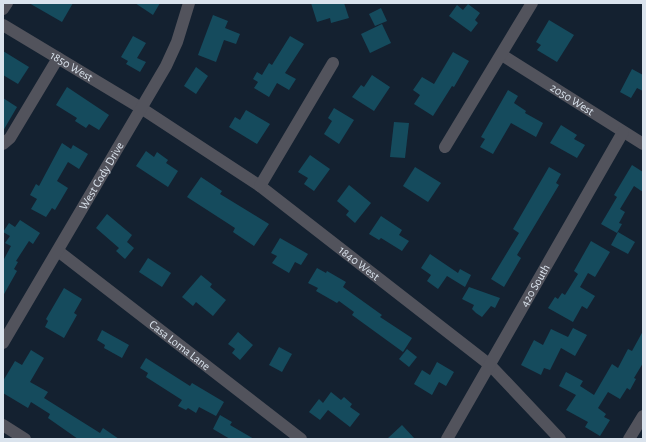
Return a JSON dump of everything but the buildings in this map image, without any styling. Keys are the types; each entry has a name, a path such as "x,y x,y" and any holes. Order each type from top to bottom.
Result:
{"street":[{"path":"3,9 7,3"},
{"name":"West Cody Drive","path":"3,343 166,66 177,42 189,3"},
{"path":"445,147 502,55 532,3"},
{"name":"1850 West","path":"3,25 141,108"},
{"name":"2050 West","path":"502,55 643,144"},
{"path":"3,143 10,138 58,58"},
{"path":"260,186 333,63"},
{"name":"1840 West","path":"141,108 260,186 490,365 560,439"},
{"name":"420 South","path":"447,439 623,132"},
{"name":"Casa Loma Lane","path":"58,251 301,439"},
{"path":"629,439 643,416"},
{"path":"3,425 25,439"}]}
